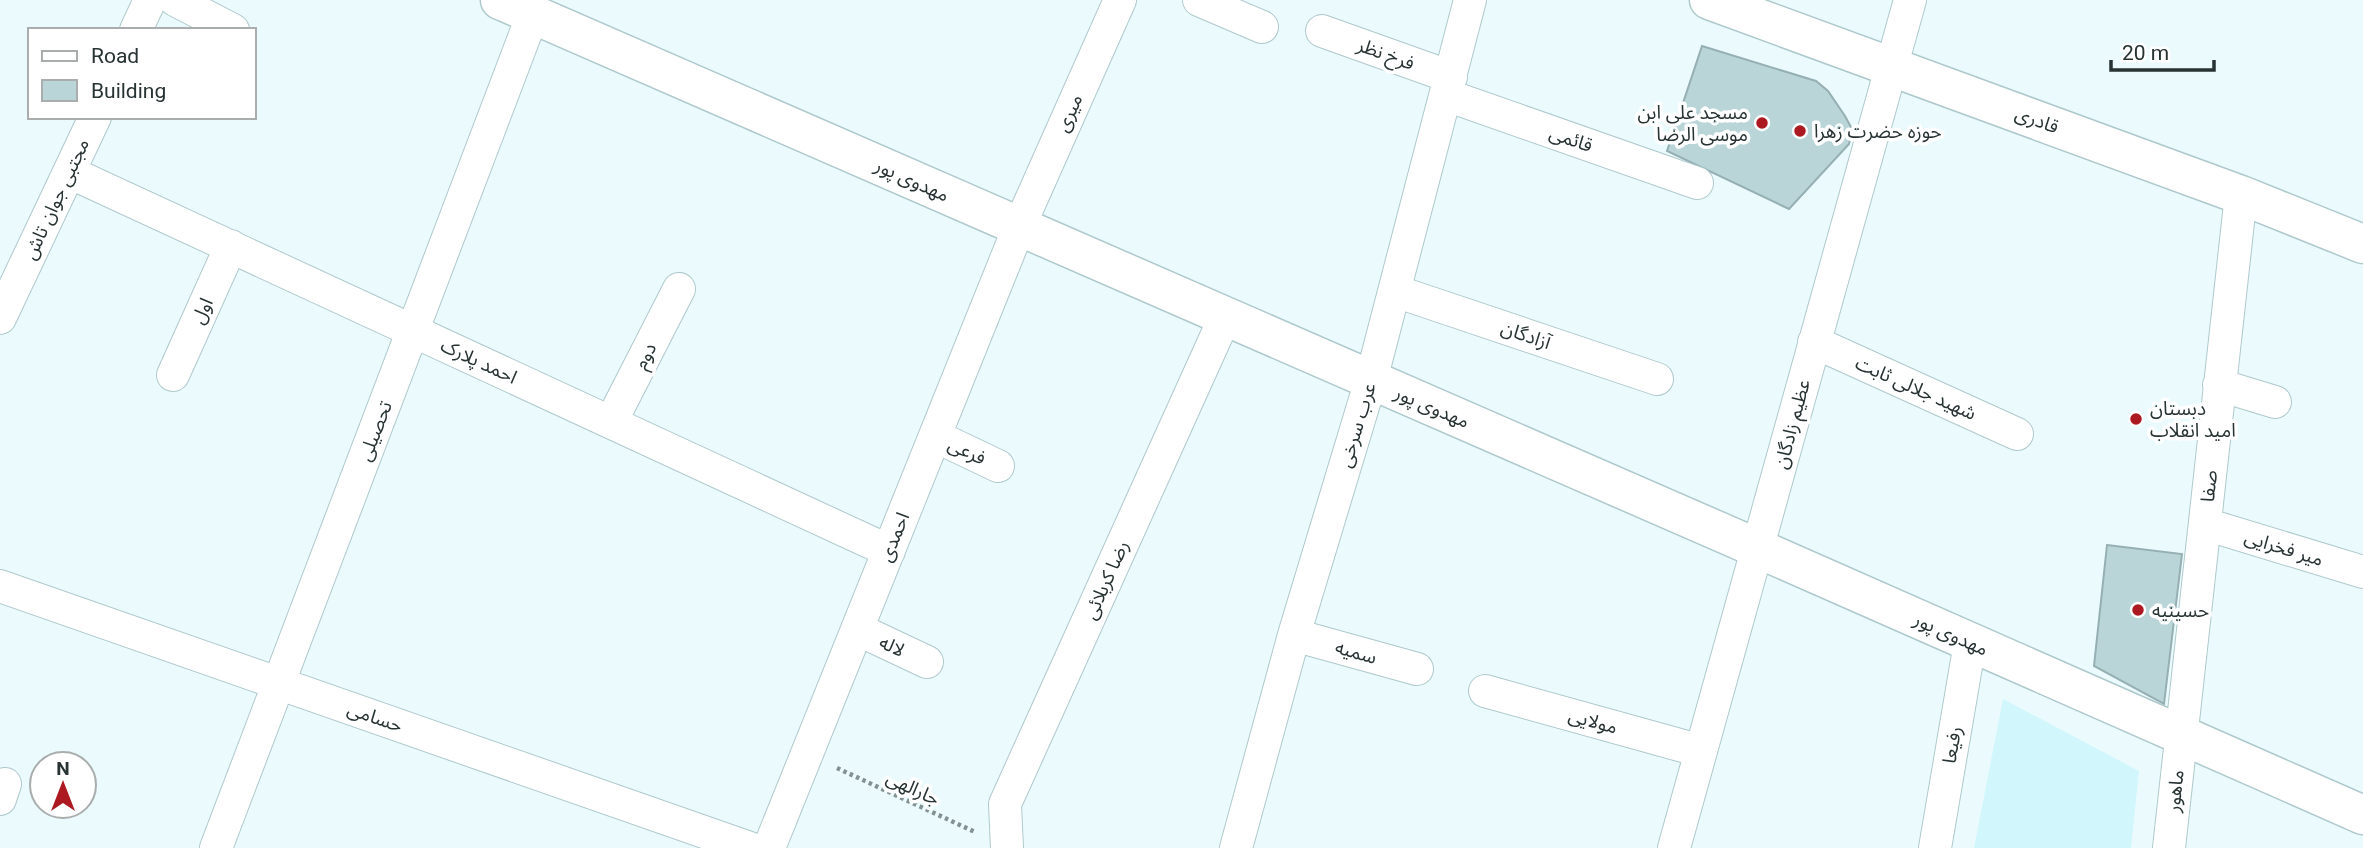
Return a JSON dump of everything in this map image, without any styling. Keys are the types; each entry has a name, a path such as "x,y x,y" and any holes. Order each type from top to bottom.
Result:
{"street":[{"path":"137,28 150,0"},
{"path":"175,0 229,28"},
{"name":"میری","path":"1019,227 1119,0"},
{"path":"1199,0 1262,27"},
{"name":"عرب سرخی","path":"1236,848 1294,635 1371,380 1470,0"},
{"name":"قادرى","path":"1709,0 2241,195 2363,244"},
{"name":"عظیم زادگان","path":"1674,848 1910,0"},
{"name":"مهدوی پور","path":"517,7 1758,548 2363,816"},
{"name":"تحصیلی","path":"216,848 413,331 517,7"},
{"name":"فرخ نظر","path":"1322,31 1449,86"},
{"name":"قائمی","path":"1449,86 1697,183"},
{"name":"مجتبی جوان تاش","path":"0,318 94,119"},
{"name":"احمد پلارک","path":"69,172 889,551"},
{"name":"صفا","path":"2180,735 2241,195"},
{"name":"احمدی","path":"769,848 1019,227"},
{"name":"اول","path":"173,375 231,246"},
{"name":"دوم","path":"611,422 679,289"},
{"name":"آزادگان","path":"1395,291 1657,379"},
{"name":"رضا کربلائی","path":"1008,848 1004,804 1225,317"},
{"name":"شهید جلالی ثابت","path":"1814,342 2017,434"},
{"path":"2219,385 2275,401"},
{"name":"فرعی","path":"935,436 998,466"},
{"name":"میر فخرایی","path":"2205,524 2363,572"},
{"name":"حسامی","path":"0,586 750,848"},
{"name":"لاله","path":"857,629 927,662"},
{"name":"سمیه","path":"1294,635 1417,669"},
{"name":"رفیعا","path":"1935,848 1970,643"},
{"name":"مولایی","path":"1485,691 1701,751"},
{"name":"ماهور","path":"2169,848 2180,735"}],"path":[{"name":"جارالهی","path":"807,754 1008,848"}],"shaded area":[{"path":"2003,699 2139,771 2131,848 1974,848"}],"building":[{"name":"مسجد علی ابن موسی الرضا","path":"1702,46 1816,81 1828,91 1852,129 1849,144 1789,209 1667,151"},
{"name":"حسینیه","path":"2107,545 2182,554 2164,704 2094,666"}],"place":[{"name":"مسجد علی ابن موسی الرضا","path":"1762,123"},
{"name":"حوزه حضرت زهرا","path":"1800,131"},
{"name":"دبستان امید انقلاب","path":"2136,419"},
{"name":"حسینیه","path":"2138,610"}]}
